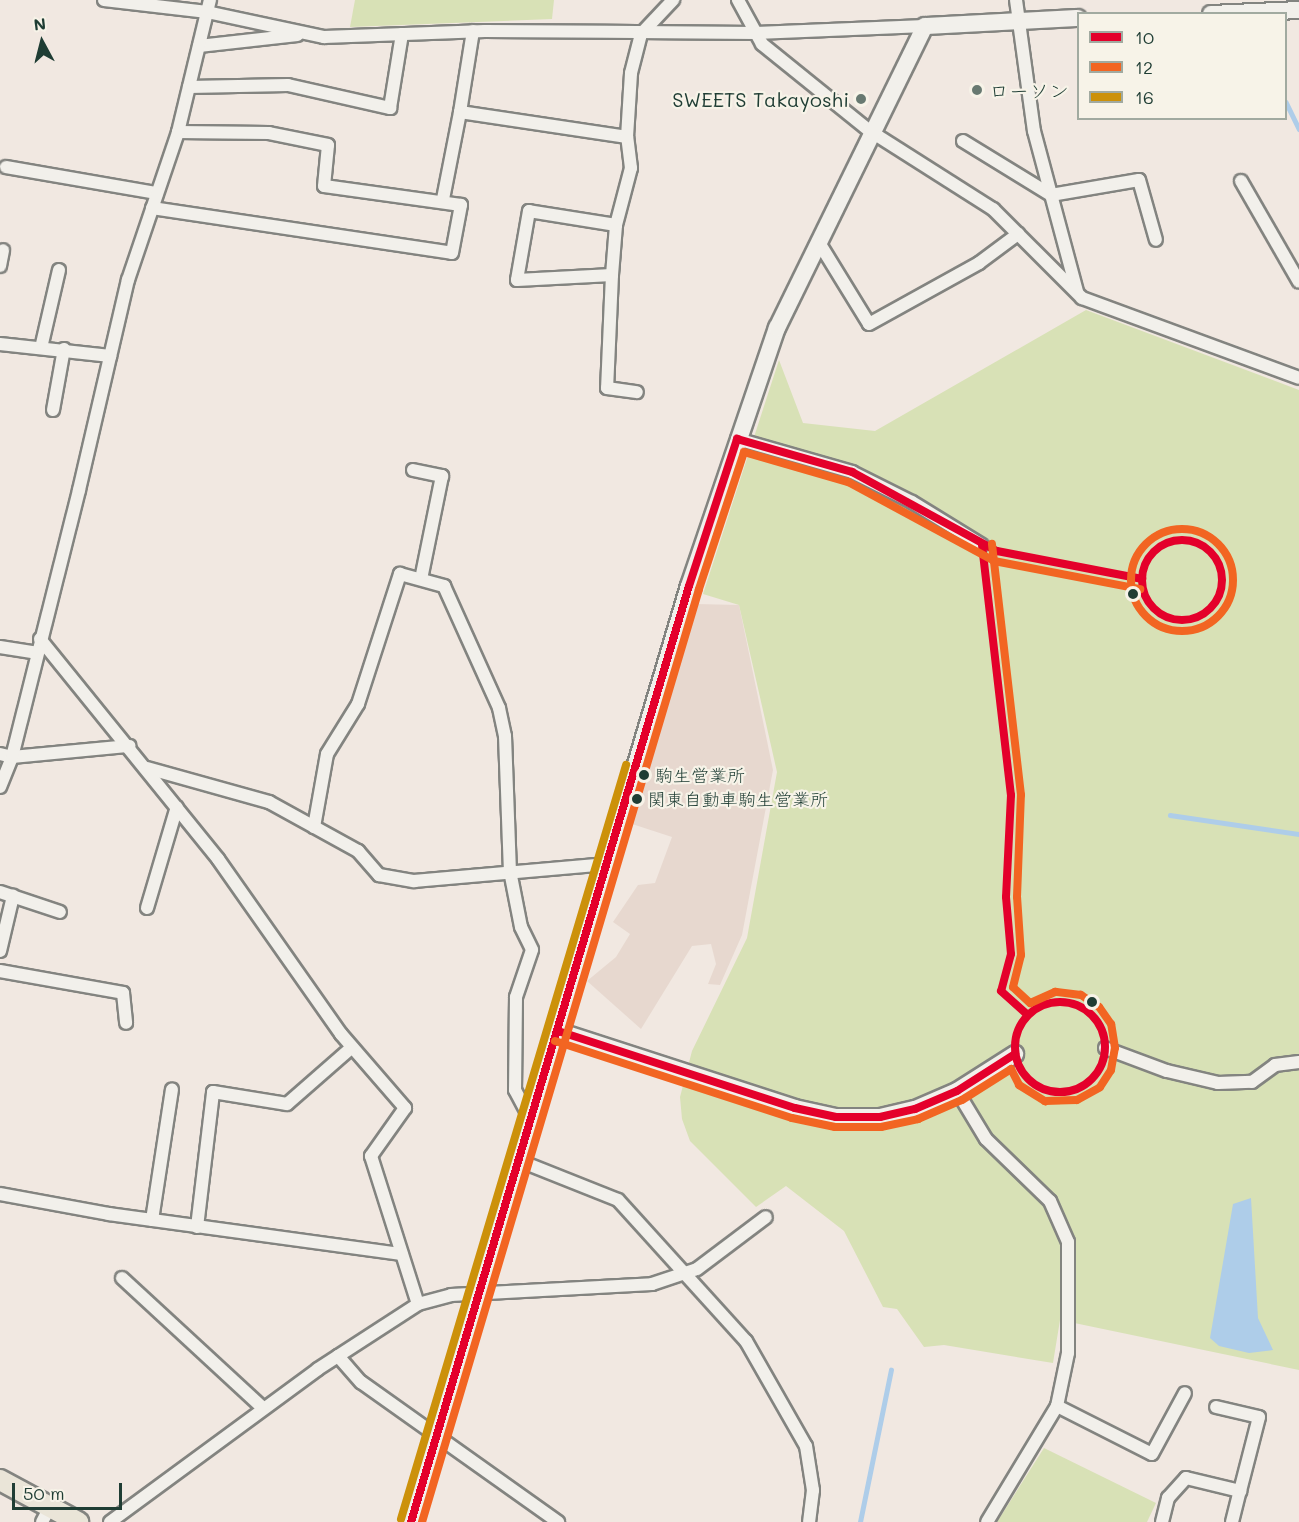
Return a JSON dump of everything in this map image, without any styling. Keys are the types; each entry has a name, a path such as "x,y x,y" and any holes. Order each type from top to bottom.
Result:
{"main road":[{"path":"0,1480 46,1515 78,1522"}],"street":[{"path":"104,0 209,6 324,37 473,31 641,34 756,33 1077,18"},
{"path":"637,392 607,388 616,225 631,168 627,137 631,73 641,34 673,0"},
{"path":"738,0 762,44 870,131 993,210 1082,298 1299,378"},
{"path":"1016,0 1034,130 1077,293"},
{"path":"0,787 6,755 37,653 128,280 178,132 209,6"},
{"path":"1224,12 1261,6 1299,10"},
{"path":"411,1522 481,1294 607,864 737,439 777,328 870,131 925,26"},
{"path":"443,199 473,31"},
{"path":"199,46 307,33"},
{"path":"189,87 288,85 390,108 402,34"},
{"path":"460,112 627,137"},
{"path":"152,208 452,254 461,205 443,199 324,186 328,145 269,133 178,132"},
{"path":"963,141 1051,195 1139,180 1156,240"},
{"path":"6,167 157,193"},
{"path":"1241,181 1299,282"},
{"path":"612,274 517,280 529,211 616,225"},
{"path":"818,241 869,324 979,263 1018,234"},
{"path":"0,266 3,250"},
{"path":"40,348 59,270"},
{"path":"0,344 64,349 110,356"},
{"path":"52,410 64,349"},
{"path":"737,439 852,472 912,502 982,545"},
{"path":"413,470 442,476 421,579"},
{"path":"314,827 327,754 358,704 400,574 444,586 499,708 505,736 510,871 521,927 532,950 516,997 515,1090 532,1122"},
{"path":"40,639 147,768 352,1047 405,1108 371,1156 400,1254 418,1304"},
{"path":"0,647 37,653"},
{"path":"6,755 129,746"},
{"path":"147,768 269,802 358,850 379,875 414,881 607,864"},
{"path":"147,908 177,807"},
{"path":"0,892 60,912"},
{"path":"0,951 13,896"},
{"path":"0,971 123,993 126,1023"},
{"path":"558,1031 795,1108 836,1117 898,1113 957,1091 1015,1054"},
{"path":"197,1227 213,1092 287,1104 352,1047"},
{"path":"1106,1048 1167,1071 1218,1083 1252,1082 1275,1065 1299,1062"},
{"path":"152,1220 172,1090"},
{"path":"957,1091 986,1139 1050,1201 1068,1242 1068,1353 1057,1406 987,1522"},
{"path":"520,1161 618,1200 746,1341 806,1446 813,1490 809,1522"},
{"path":"0,1194 197,1227 400,1254"},
{"path":"110,1522 263,1408 418,1304 451,1295 652,1284 697,1269 766,1217"},
{"path":"122,1278 263,1408"},
{"path":"338,1356 362,1382 558,1522"},
{"path":"1057,1406 1152,1454 1185,1394"},
{"path":"1216,1407 1259,1417 1232,1522"},
{"path":"1162,1522 1168,1498 1185,1478 1240,1491"}],"shaded area":[{"name":"関東自動車駒生営業所","path":"696,604 739,605 773,770 742,935 720,985 708,984 716,964 711,944 692,946 641,1029 587,981 616,957 630,934 613,922 638,885 655,883 672,837 629,823"}],"green space":[{"path":"355,0 554,0 552,19 350,27"},
{"path":"1086,310 1299,390 1299,1370 1060,1320 1053,1363 944,1345 924,1347 897,1309 883,1307 844,1231 786,1186 756,1207 690,1141 682,1119 680,1097 692,1051 747,938 777,772 739,605 703,594 779,360 803,423 875,431"},
{"path":"1044,1448 1156,1503 1147,1522 997,1522"}],"water":[{"path":"1251,1198 1258,1318 1273,1350 1249,1353 1219,1346 1210,1338 1233,1204"}],"waterway":[{"path":"1287,104 1299,129"},
{"path":"1170,815 1299,834"},
{"path":"860,1522 891,1370"}],"transit line":[{"name":"10","path":"411,1522 689,586 737,439 852,472 997,551 1142,579"},
{"name":"12","path":"422,1522 699,589 744,452 848,482 994,561 1140,589"},
{"name":"12","path":"1182,529 1201,533 1218,544 1229,561 1233,580 1229,599 1218,616 1201,627 1182,631 1163,627 1146,616 1135,599 1131,580 1135,561 1146,544 1163,533 1182,529"},
{"name":"10","path":"1182,540 1197,543 1210,552 1219,565 1222,580 1219,595 1210,608 1197,617 1182,620 1167,617 1154,608 1145,595 1142,580 1145,565 1154,552 1167,543 1182,540"},
{"name":"12","path":"555,1041 792,1118 835,1127 881,1127 918,1119 962,1100 1011,1069 1019,1085 1045,1101 1077,1100 1100,1087 1111,1070 1115,1048 1111,1024 1099,1007 1081,995 1055,992 1030,1003 1013,987 1021,955 1017,897 1021,795 992,544"},
{"name":"10","path":"982,545 1011,795 1006,897 1011,954 1001,991 1028,1015"},
{"name":"16","path":"401,1519 626,765"},
{"name":"10","path":"1060,1002 1077,1005 1092,1015 1102,1030 1105,1047 1102,1064 1092,1079 1077,1089 1060,1092 1043,1089 1028,1079 1018,1064 1015,1047 1018,1030 1028,1015 1043,1005 1060,1002"},
{"name":"10","path":"558,1031 795,1108 836,1117 880,1117 915,1109 957,1091 1015,1054"}],"place":[{"name":"ローソン","path":"977,90"},
{"name":"SWEETS Takayoshi","path":"861,99"},
{"name":"駒生営業所","path":"644,775"},
{"name":"関東自動車駒生営業所","path":"637,799"}]}
